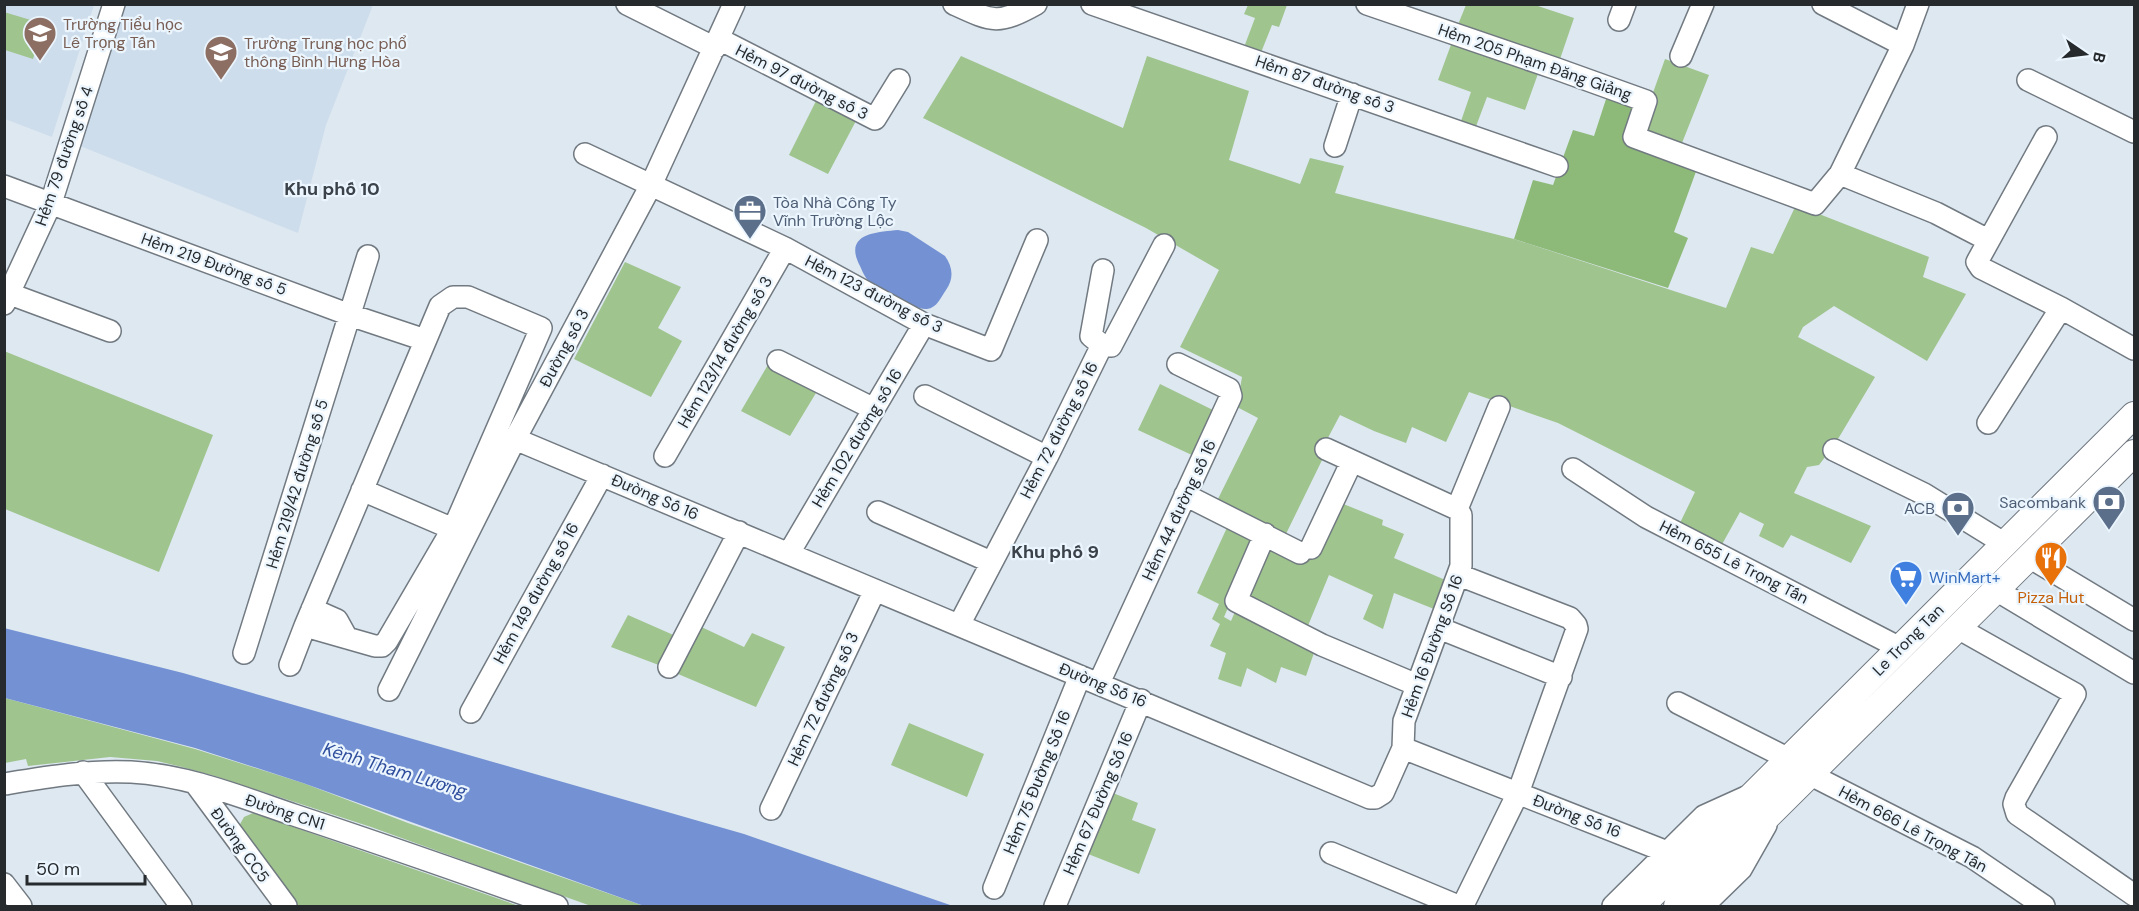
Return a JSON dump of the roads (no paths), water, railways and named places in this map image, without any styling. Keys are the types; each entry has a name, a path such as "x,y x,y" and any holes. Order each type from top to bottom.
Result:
{"main road":[{"name":"Le Trong Tan","path":"1641,906 2134,415"},
{"name":"Le Trong Tan","path":"1677,906 2134,453"},
{"path":"1900,648 1923,662"}],"street":[{"name":"Hẻm 79 đường số 4","path":"7,299 51,203 114,4"},
{"path":"627,4 717,44"},
{"name":"Đường số 3","path":"389,690 515,439 651,185 734,4"},
{"path":"954,4 993,20 1014,17 1036,4"},
{"name":"Hẻm 87 đường số 3","path":"1092,4 1557,166"},
{"name":"Hẻm 205 Phạm Đăng Giảng","path":"1367,4 1646,101 1634,137 1815,204 1840,174 1904,45 1912,6"},
{"path":"1681,56 1704,4"},
{"path":"1823,4 1904,45"},
{"name":"Hẻm 97 đường số 3","path":"717,44 875,120 899,80"},
{"path":"2028,80 2134,132"},
{"path":"1335,146 1352,94"},
{"path":"2046,137 1977,262 1981,268 2061,308 2134,349"},
{"name":"Hẻm 123 đường số 3","path":"585,154 785,248 924,324 991,350 1037,240"},
{"path":"1840,174 1936,213 1988,240"},
{"name":"Hẻm 219 Đường số 5","path":"4,186 350,315 425,340"},
{"name":"Hẻm 72 đường số 16","path":"959,625 1047,457 1101,345 1111,346 1164,245"},
{"name":"Hẻm 123/14 đường số 3","path":"665,456 785,248"},
{"name":"Hẻm 219/42 đường số 5","path":"244,652 368,256"},
{"path":"1101,345 1091,336 1103,270"},
{"path":"290,664 308,618 440,306 448,299 458,296 468,297 540,328 453,529 384,644 375,646 347,638 308,618"},
{"path":"7,299 110,331"},
{"path":"1988,423 2061,308"},
{"name":"Hẻm 102 đường số 16","path":"789,552 924,324"},
{"path":"778,361 874,409"},
{"name":"Hẻm 44 đường số 16","path":"1089,679 1185,495 1232,392 1178,364"},
{"path":"925,396 1047,457"},
{"path":"1326,449 1457,509 1499,407"},
{"name":"Đường Số 16","path":"515,439 789,552 1370,798 1383,793 1403,748 1667,852"},
{"path":"1834,450 1924,494 2005,544"},
{"path":"1185,495 1265,534 1305,550 1352,461"},
{"name":"Hẻm 655 Lê Trọng Tấn","path":"1573,469 1646,517 1900,648"},
{"name":"Hẻm 149 đường số 16","path":"471,711 602,475"},
{"path":"362,490 453,529"},
{"name":"Hẻm 16 Đường Số 16","path":"1403,748 1403,724 1459,575 1463,558 1461,516 1457,509"},
{"path":"878,512 991,562"},
{"path":"669,667 739,532"},
{"path":"1265,534 1232,609 1417,685"},
{"path":"2029,557 2134,620"},
{"path":"1331,853 1453,906 1458,906 1465,902 1518,793 1561,677 1577,629 1576,625 1570,618 1459,575"},
{"name":"Hẻm 72 đường số 3","path":"771,809 875,590"},
{"path":"1996,590 2134,673"},
{"path":"1439,628 1561,677"},
{"path":"1958,628 2075,694 2016,798 2014,810 2134,894"},
{"name":"Hẻm 75 Đường Số 16","path":"994,888 1089,679"},
{"name":"Hẻm 67 Đường Số 16","path":"1055,906 1141,700"},
{"path":"1678,703 1789,759"},
{"path":"83,772 182,906"},
{"name":"Đường CN1","path":"4,784 83,772 133,772 195,783 326,825 557,906"},
{"name":"Hẻm 666 Lê Trọng Tấn","path":"1811,775 1972,857 2042,906"},
{"name":"Đường CC5","path":"195,783 286,906"},
{"path":"1613,906 1704,816 1755,793"},
{"path":"1703,906 1742,869 1774,812"},
{"path":"4,884 21,906"}],"water":[{"path":"898,230 908,232 945,256 950,264 952,273 949,286 933,307 924,309 917,307 876,287 867,279 860,266 856,255 858,241 871,234"},
{"name":"Kênh Tham Lương","path":"4,628 183,673 744,834 953,906 644,906 303,783 195,748 5,698"}],"place":[{"name":"Trường Tiểu học Lê Trọng Tấn","path":"40,62"},
{"name":"Trường Trung học phổ thông Bình Hưng Hòa","path":"221,81"},
{"name":"Tòa Nhà Công Ty Vĩnh Trường Lộc","path":"750,240"},
{"name":"Sacombank","path":"2109,531"},
{"name":"ACB","path":"1958,537"},
{"name":"Pizza Hut","path":"2051,587"},
{"name":"WinMart+","path":"1906,606"}],"district":[{"name":"Khu phố 10","path":"332,189"},
{"name":"Khu phố 9","path":"1055,552"}]}
